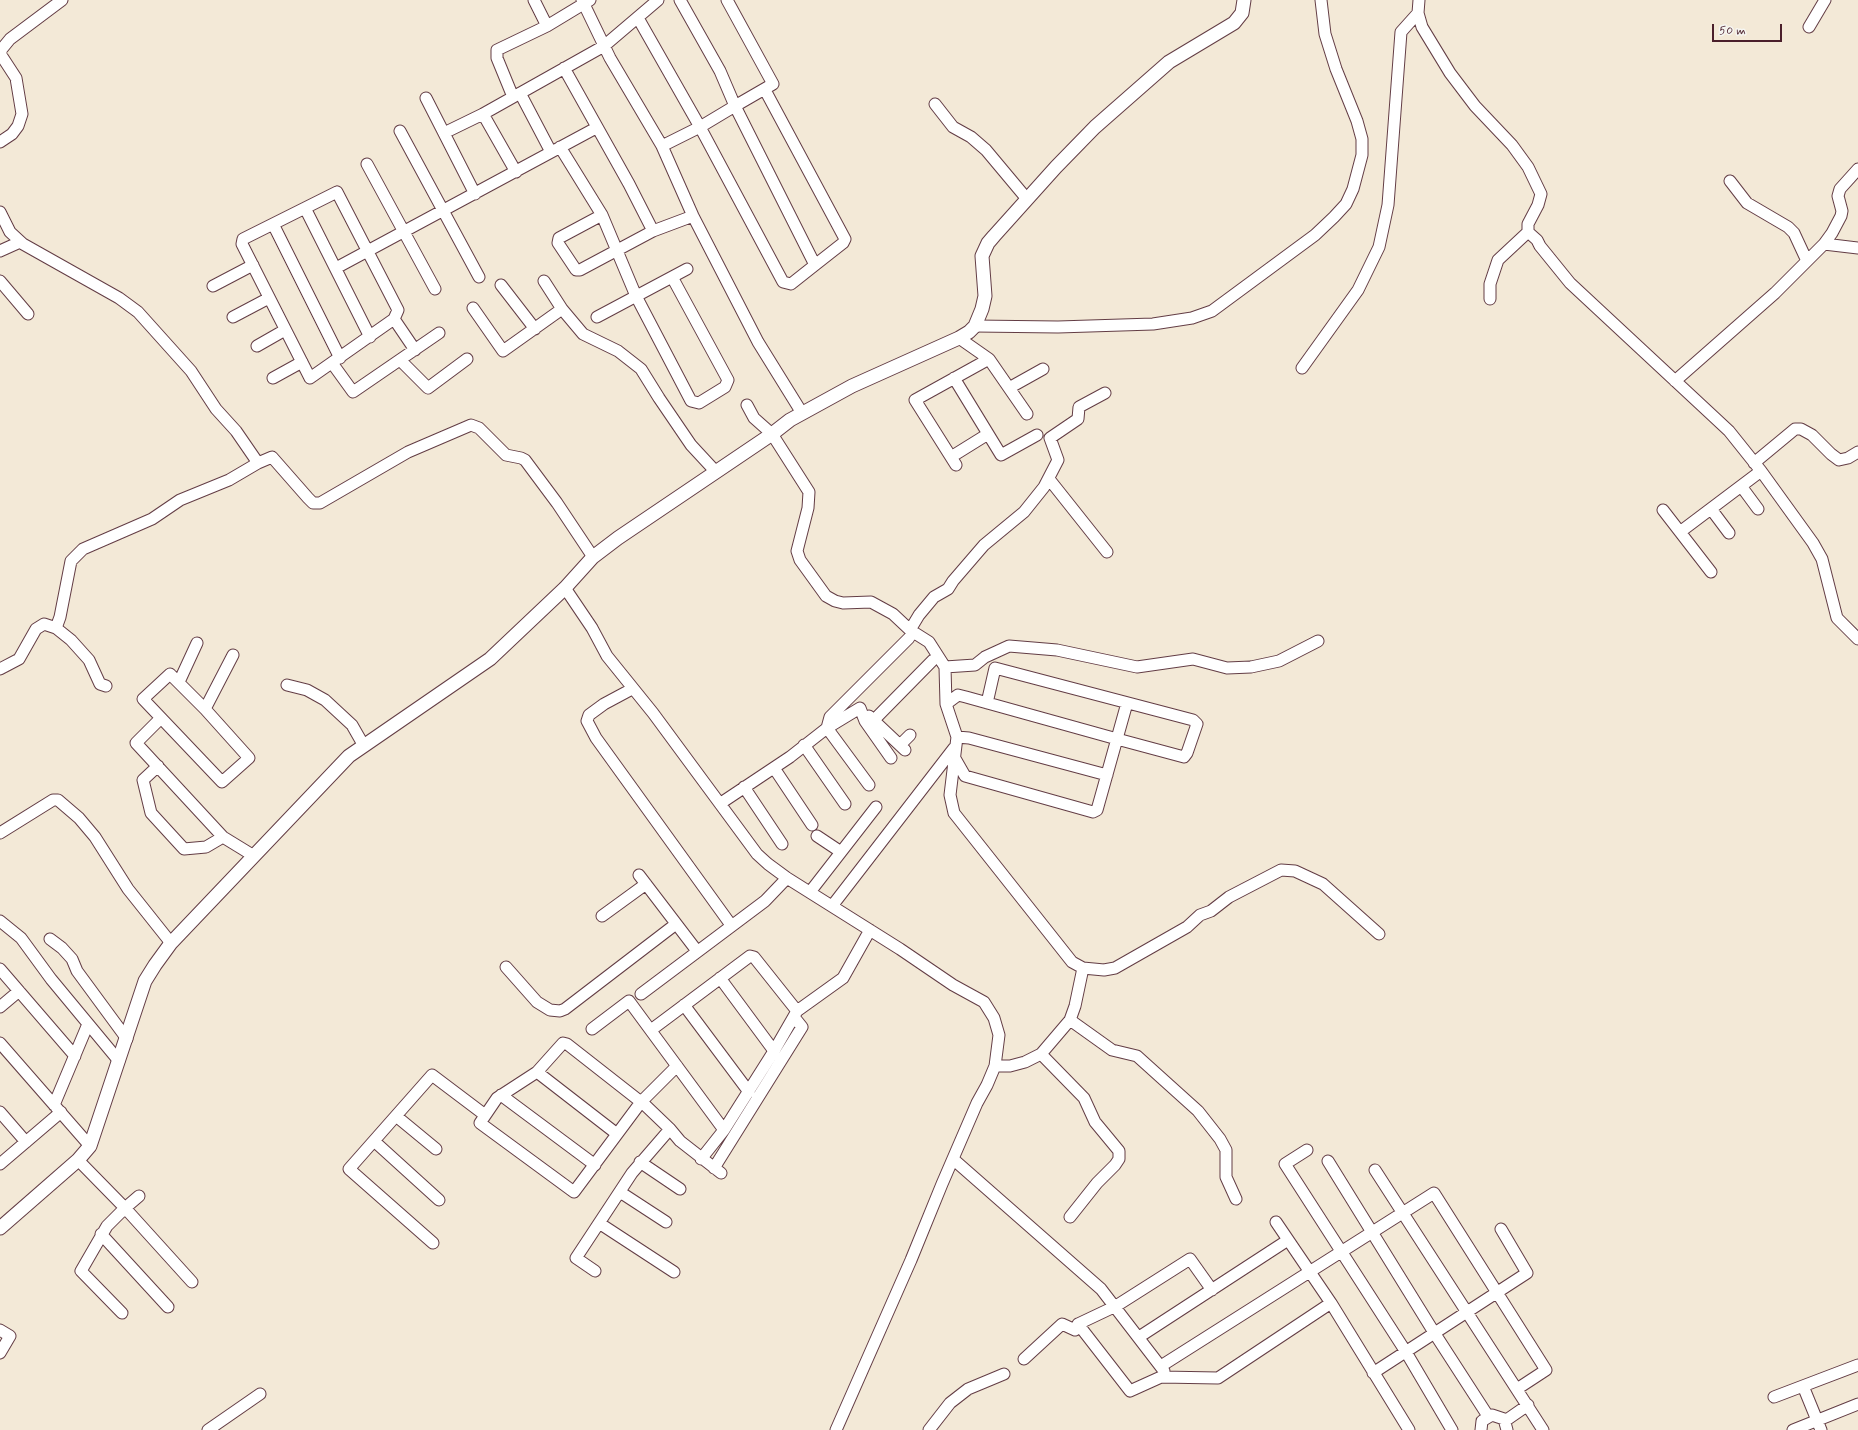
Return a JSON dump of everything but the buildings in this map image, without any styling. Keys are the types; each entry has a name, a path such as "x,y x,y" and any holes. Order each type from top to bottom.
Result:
{"street":[{"path":"0,142 12,134 18,126 22,114 16,78 1,55 1,50 10,39 62,0"},
{"path":"534,0 547,26"},
{"path":"444,133 483,114 604,46 658,0"},
{"path":"680,0 720,71 735,106 815,265"},
{"path":"662,146 700,127 772,86 772,82 727,0"},
{"path":"0,1228 78,1160 90,1146 127,1039 145,981 171,943 350,756 490,658 565,588 593,557 618,538 772,434 790,420 852,386 959,338 975,326 985,296 982,262 984,249 994,236 1078,143 1139,86 1169,62 1234,23 1242,13 1244,0"},
{"path":"975,326 1058,327 1153,324 1192,318 1212,310 1315,235 1346,204 1353,189 1362,155 1362,139 1357,120 1336,69 1325,34 1321,0"},
{"path":"1419,0 1418,13 1422,27 1450,73 1479,110 1512,145 1528,167 1541,199 1528,224 1528,232 1498,260 1490,284 1490,299"},
{"path":"1809,27 1825,0"},
{"path":"672,277 728,380 726,387 699,403 691,401 636,296 602,215 516,95 497,58 497,50 547,26 585,2 604,46 662,146 693,216 758,342 802,413"},
{"path":"1302,368 1358,290 1379,247 1388,205 1401,32 1418,13"},
{"path":"638,18 700,127 783,282 791,284 843,243 845,239 765,90"},
{"path":"564,68 596,128 629,184 653,231"},
{"path":"426,98 475,194"},
{"path":"936,104 953,127 971,137 986,150 1028,199"},
{"path":"483,114 516,172"},
{"path":"336,268 596,128"},
{"path":"400,131 479,277"},
{"path":"368,164 435,289"},
{"path":"1675,381 1775,293 1824,244 1832,234 1841,216 1842,211 1838,196 1840,189 1858,169"},
{"path":"1730,181 1747,202 1788,227 1794,233 1807,261"},
{"path":"337,192 398,310 394,319 310,378 242,244 243,239 305,208 337,192"},
{"path":"305,208 370,336"},
{"path":"0,212 10,232 20,242 119,298 138,312 173,353 191,371 216,409 236,431 258,463"},
{"path":"602,215 561,236 558,243 573,268 578,271 653,231 693,216"},
{"path":"273,224 336,360 353,392 440,333"},
{"path":"1528,232 1537,240 1570,283 1729,432 1758,467 1814,543 1822,559 1837,618 1858,639"},
{"path":"1,248 20,242"},
{"path":"1824,244 1858,248"},
{"path":"214,286 253,265"},
{"path":"597,317 687,269"},
{"path":"0,281 28,314"},
{"path":"544,281 562,309 583,334 618,350 641,369 691,445 716,472"},
{"path":"501,285 535,329"},
{"path":"233,317 269,298"},
{"path":"473,308 503,351 562,309"},
{"path":"394,319 415,350"},
{"path":"258,346 286,330"},
{"path":"959,338 989,359 1027,414"},
{"path":"400,360 428,388 467,359"},
{"path":"988,434 954,461 915,400 989,359"},
{"path":"273,378 302,362"},
{"path":"1009,388 1043,370"},
{"path":"954,378 1001,455 1037,435"},
{"path":"827,728 830,717 910,634 919,616 934,597 948,589 984,545 1024,512 1049,479 1058,460 1050,438 1078,419 1079,407 1105,393"},
{"path":"747,406 754,418 772,434 809,492 808,508 798,551 800,560 826,596 835,602 871,602 892,614 910,634 929,642 946,667 946,704 965,776 1093,812 1097,810 1128,703"},
{"path":"56,628 60,617 71,561 80,552 152,519 180,500 229,480 271,457 274,458 308,498 317,504 408,452 471,425 478,428 501,452 510,457 525,460 557,503 593,557"},
{"path":"1680,532 1741,486 1795,429 1801,429 1812,435 1839,460 1848,458 1858,452"},
{"path":"1049,479 1107,552"},
{"path":"1741,486 1758,509"},
{"path":"1711,509 1729,533"},
{"path":"1663,510 1710,572"},
{"path":"565,588 592,628 607,656 632,689 653,713 758,854 768,864 787,878 870,930 953,985 984,1002 994,1018 1000,1035 995,1066 953,1159 836,1430"},
{"path":"0,669 19,659 36,629 40,625 44,624 56,628 71,640 89,660 100,684 106,686"},
{"path":"946,667 975,665 985,658 1009,646 1057,650 1137,667 1193,658 1227,668 1251,667 1279,661 1318,641"},
{"path":"180,682 197,643"},
{"path":"205,709 233,655"},
{"path":"874,721 934,660"},
{"path":"946,704 958,695 1117,739 1184,757 1187,753 1197,724 1193,720 996,668 987,703"},
{"path":"170,674 180,682 249,758 222,782 143,699 170,674"},
{"path":"287,685 307,690 325,700 352,725 364,746"},
{"path":"632,689 604,704 589,715 587,720 596,738 731,925"},
{"path":"849,698 902,748 910,735"},
{"path":"721,803 774,768 827,728 860,708"},
{"path":"860,708 865,720 891,758"},
{"path":"161,718 136,742 223,837 254,856"},
{"path":"827,728 869,785"},
{"path":"832,906 956,746 969,738 1107,775"},
{"path":"804,745 844,804"},
{"path":"956,746 950,795 954,813 1072,962 1083,968 1104,970 1115,968 1187,927 1200,915 1211,910 1229,897 1281,870 1295,871 1323,884 1379,934"},
{"path":"158,766 143,780 151,814 184,849 206,847 223,837"},
{"path":"774,768 812,825"},
{"path":"744,787 782,844"},
{"path":"0,832 53,800 58,800 79,818 94,837 128,889 171,943"},
{"path":"810,892 876,807"},
{"path":"816,836 840,852"},
{"path":"641,994 765,901 787,878"},
{"path":"602,916 642,880 697,951"},
{"path":"0,921 21,938 51,979 119,1061"},
{"path":"506,967 537,1002 550,1010 560,1011 565,1009 676,924"},
{"path":"701,1159 724,1130 749,1092 795,1014 843,978 870,930"},
{"path":"50,940 62,948 72,959 77,972 127,1039"},
{"path":"650,1030 750,956 754,956 795,1014 802,1027 718,1171 680,1141 641,1102 567,1044 561,1044 537,1072 501,1096 480,1123 572,1192 575,1191 641,1102 677,1066"},
{"path":"995,1066 1010,1066 1025,1062 1041,1054 1070,1020 1075,1006 1083,968"},
{"path":"0,969 75,1056"},
{"path":"720,978 774,1051"},
{"path":"0,1007 18,991"},
{"path":"592,1028 629,1001 724,1130"},
{"path":"684,1005 749,1092"},
{"path":"1070,1020 1112,1050 1137,1056 1198,1111 1220,1139 1226,1150 1226,1177 1236,1199"},
{"path":"0,1164 26,1142 58,1109 75,1056 88,1024"},
{"path":"786,1030 796,1037"},
{"path":"0,1043 90,1146"},
{"path":"1041,1054 1084,1098 1095,1122 1119,1151 1119,1159 1115,1165 1097,1182 1070,1217"},
{"path":"537,1072 617,1134"},
{"path":"433,1243 348,1169 374,1142 432,1075 486,1115"},
{"path":"501,1096 595,1164"},
{"path":"0,1112 26,1142"},
{"path":"396,1116 436,1149"},
{"path":"595,1271 576,1258 640,1162 670,1130"},
{"path":"374,1142 439,1200"},
{"path":"1308,1150 1285,1164 1343,1251 1406,1352 1452,1430"},
{"path":"953,1159 1101,1289 1116,1306 1168,1377"},
{"path":"78,1160 125,1208 192,1282"},
{"path":"1328,1161 1435,1334 1488,1416"},
{"path":"640,1162 680,1189"},
{"path":"1375,1170 1543,1430"},
{"path":"620,1192 666,1222"},
{"path":"1161,1366 1434,1193 1546,1370 1517,1389"},
{"path":"122,1312 81,1271 107,1226 139,1196"},
{"path":"599,1222 674,1272"},
{"path":"1276,1222 1331,1303 1409,1430"},
{"path":"1373,1373 1527,1273 1501,1229"},
{"path":"101,1234 168,1308"},
{"path":"1139,1337 1288,1240"},
{"path":"1024,1359 1062,1324 1075,1330 1078,1324 1116,1306 1190,1259 1212,1290"},
{"path":"1078,1324 1130,1391 1161,1377 1218,1378 1331,1303"},
{"path":"0,1330 10,1336 0,1353"},
{"path":"1774,1397 1858,1365"},
{"path":"929,1430 950,1403 968,1389 1004,1374"},
{"path":"1804,1386 1819,1425"},
{"path":"208,1430 260,1394"},
{"path":"1793,1430 1819,1425 1858,1404"},
{"path":"1481,1430 1482,1421 1488,1416 1496,1415 1506,1425 1528,1405"}]}
